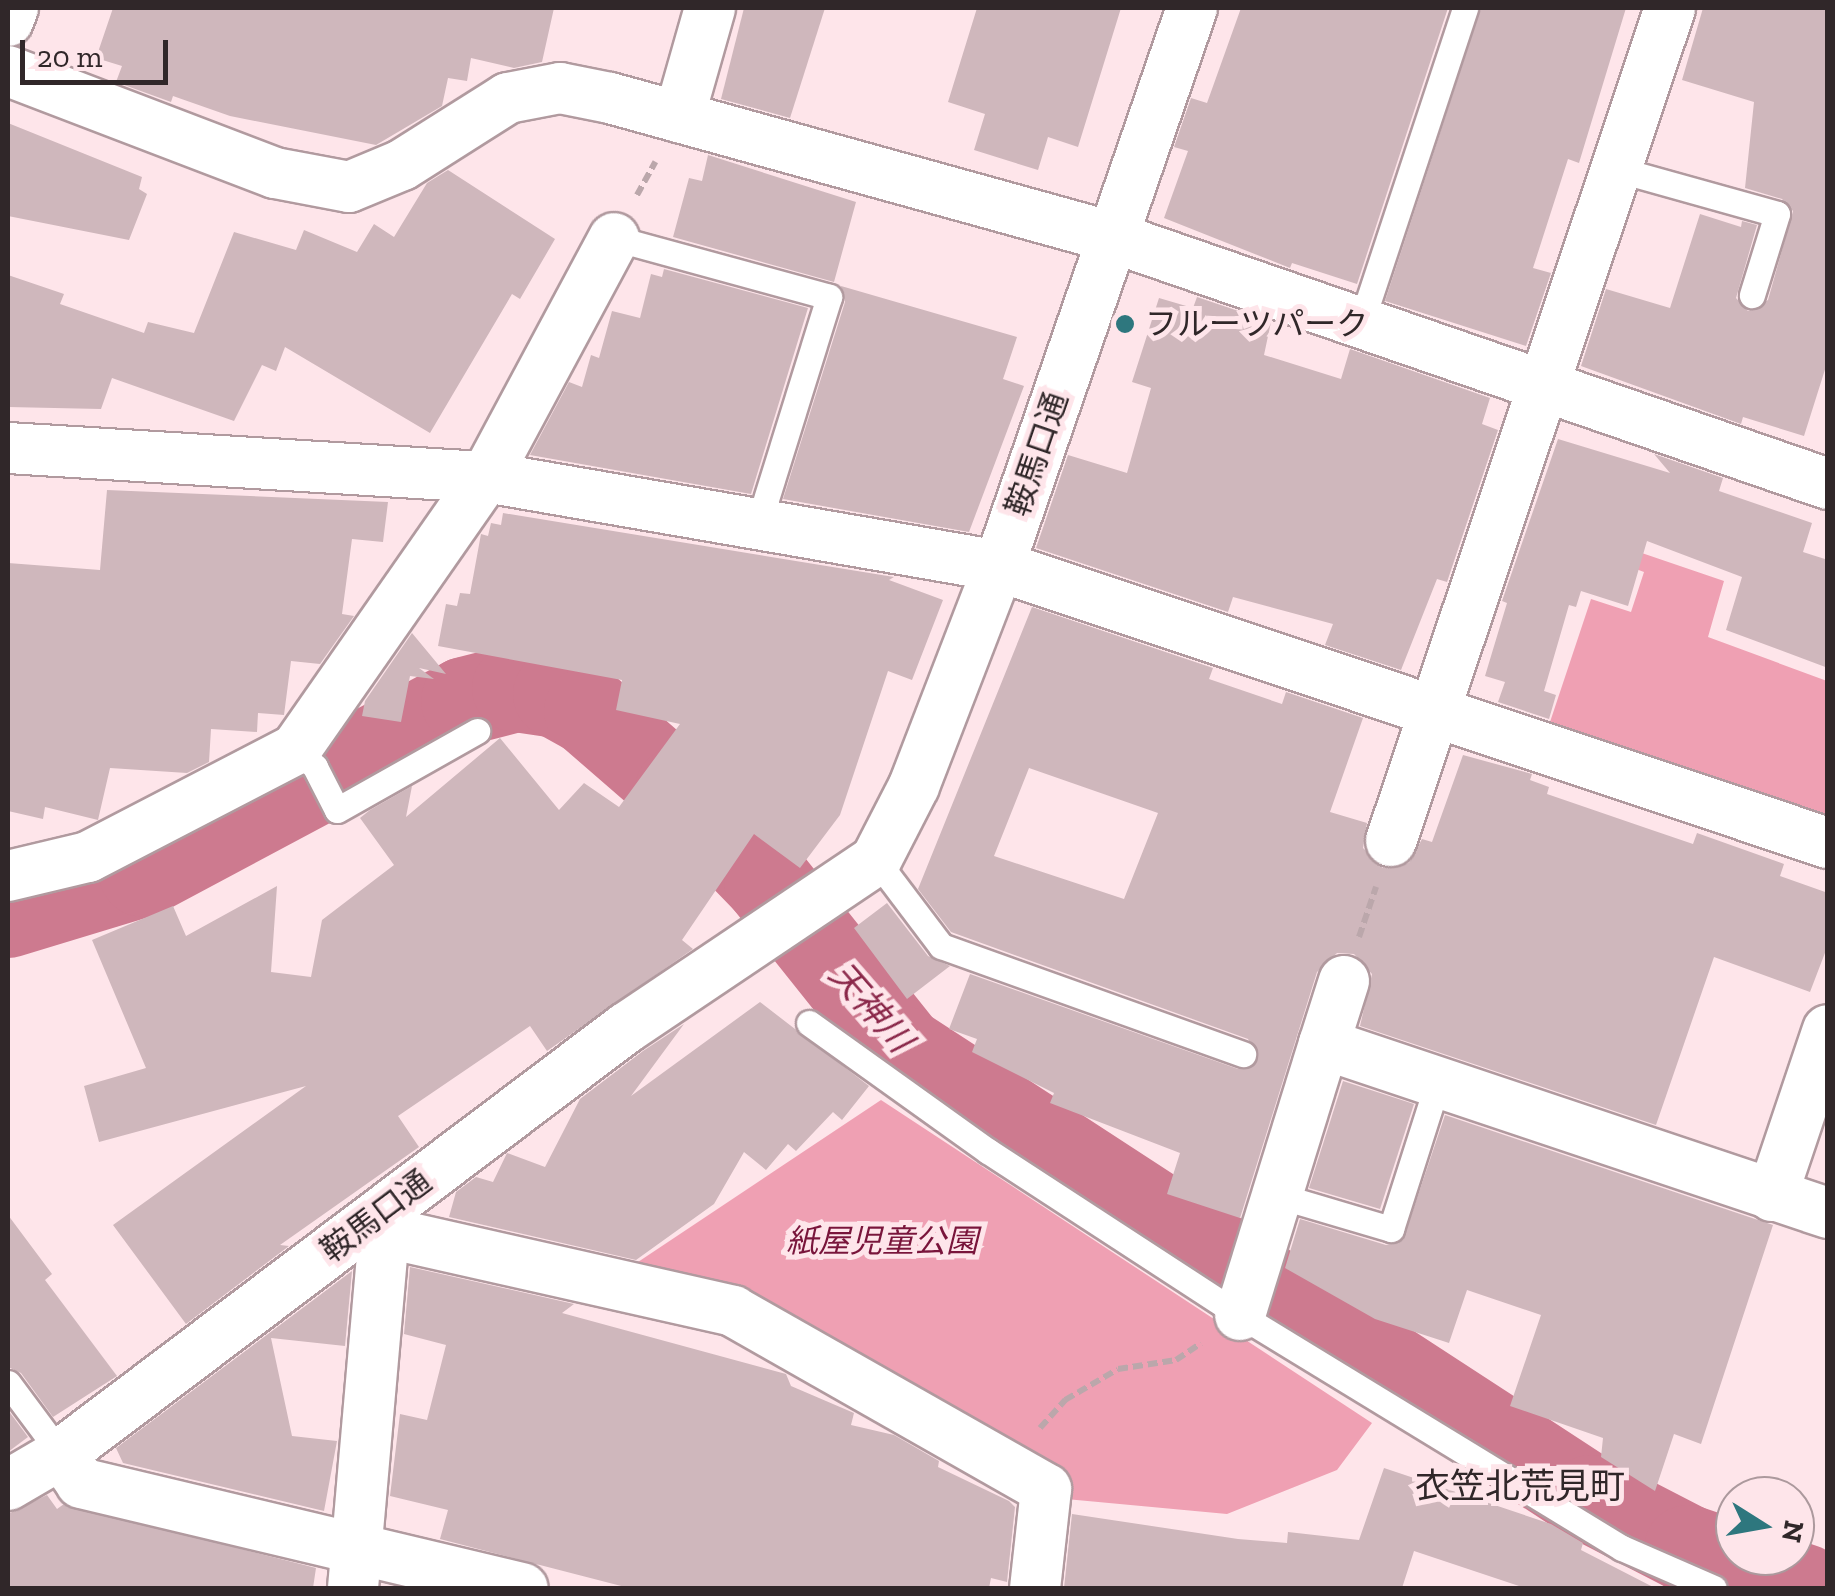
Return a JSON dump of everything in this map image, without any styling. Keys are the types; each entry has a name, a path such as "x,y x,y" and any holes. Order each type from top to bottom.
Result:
{"street":[{"path":"8,21 13,8"},
{"path":"680,117 710,8"},
{"name":"鞍馬口通","path":"8,1485 60,1454 387,1221 626,1028 861,869 914,786 999,566 1192,8"},
{"path":"1392,841 1670,8"},
{"path":"8,71 318,185 349,187 376,178 493,106 533,91 560,88 680,117 1112,237 1828,484"},
{"path":"8,876 88,857 305,758 486,476 614,238"},
{"path":"8,448 486,476 999,566 1436,708 1828,843"},
{"path":"1242,1308 1344,980"},
{"path":"1772,1196 1828,1030"},
{"path":"1324,1044 1828,1213"},
{"path":"354,1567 387,1221 733,1311 1046,1488 1035,1588"},
{"path":"60,1454 80,1484 354,1567 523,1588"}],"lane":[{"path":"1361,323 1465,8"},
{"path":"1616,169 1777,214 1752,296"},
{"path":"614,238 829,296 758,525"},
{"path":"305,758 337,810 477,730"},
{"path":"861,869 940,946 1243,1054"},
{"path":"809,1024 988,1151 1622,1548 1714,1588"},
{"path":"1276,1195 1391,1230 1438,1082"},
{"path":"8,1383 60,1454"}],"path":[{"path":"614,238 680,117"},
{"path":"1344,980 1392,841"},
{"path":"1065,1400 1118,1369 1176,1360 1242,1308"}],"green space":[{"path":"1633,550 1724,581 1708,637 1827,681 1827,825 1547,731 1591,599 1631,612 1644,572 1628,566"},
{"name":"紙屋児童公園","path":"881,1100 1372,1423 1337,1470 1227,1514 1066,1499 726,1288 638,1262"}],"building":[{"path":"113,8 554,8 542,62 514,68 471,58 467,81 448,78 442,106 376,145 230,116 173,96 171,102 116,82 122,66 96,58"},
{"path":"744,8 825,8 790,118 721,99"},
{"path":"977,8 1121,8 1078,147 1048,137 1038,170 974,150 985,114 948,102"},
{"path":"1241,8 1448,8 1357,284 1292,263 1290,268 1164,218 1188,151 1174,147 1191,98 1207,103"},
{"path":"1481,8 1626,8 1579,163 1568,159 1533,268 1551,273 1526,346 1385,301"},
{"path":"1703,8 1828,8 1828,360 1804,436 1743,417 1741,424 1581,366 1606,289 1670,308 1700,214 1741,227 1742,221 1757,225 1736,298 1748,311 1768,300 1793,211 1782,199 1745,188 1754,102 1682,80"},
{"path":"8,123 142,177 139,189 147,194 129,240 8,216"},
{"path":"708,155 856,202 834,282 673,237 689,178 702,181"},
{"path":"448,170 555,239 520,299 512,294 430,433 285,347 276,371 262,365 234,421 112,378 101,409 8,407 8,275 64,294 60,304 144,333 148,322 194,333 234,232 296,250 304,230 357,252 374,224 394,237 427,183"},
{"path":"664,269 808,308 751,494 530,455 569,382 582,387 591,355 599,358 612,311 640,318 651,274 662,277"},
{"path":"841,286 1017,337 1003,379 1024,386 969,532 783,499 845,302"},
{"path":"1197,297 1271,322 1264,355 1341,379 1350,349 1490,398 1482,424 1498,430 1447,582 1437,579 1401,670 1325,645 1333,624 1233,597 1228,612 1036,548 1068,455 1127,473 1151,388 1132,382 1159,298 1193,308"},
{"path":"1558,439 1670,473 1654,454 1723,478 1719,491 1812,523 1803,552 1828,560 1828,668 1726,630 1742,577 1647,541 1628,606 1581,591 1576,607 1569,605 1544,691 1556,695 1549,719 1498,702 1505,682 1485,676 1507,603 1502,601"},
{"path":"107,490 388,502 383,542 352,539 342,614 354,616 320,664 291,661 284,715 258,713 257,732 211,729 209,762 187,773 110,768 98,820 45,807 43,819 8,811 8,563 100,570"},
{"path":"503,513 894,577 889,580 943,600 912,680 888,671 840,815 800,868 754,834 682,940 693,949 547,1051 530,1026 398,1116 419,1147 280,1245 289,1246 186,1324 113,1225 306,1086 99,1142 84,1086 146,1068 92,940 173,906 186,936 277,886 271,972 311,977 322,920 394,865 360,818 370,810 412,786 406,817 500,738 559,810 584,783 619,807 680,724 616,710 622,680 438,646 446,604 457,606 460,593 470,594 481,534 488,536 491,523 501,525"},
{"path":"1032,607 1213,668 1209,679 1282,704 1286,692 1363,718 1330,812 1367,823 1363,848 1383,868 1409,863 1422,839 1432,842 1463,755 1532,774 1530,780 1549,787 1547,794 1693,844 1697,833 1784,864 1780,876 1828,893 1828,945 1810,992 1714,957 1656,1125 1360,1026 1372,974 1354,954 1337,953 1317,972 1240,1218 1167,1194 1180,1153 1050,1103 1054,1093 972,1052 977,1039 949,1029 970,974 1238,1069 1258,1059 1248,1039 951,932 918,889","holes":["1029,768 1158,813 1124,899 994,856"]},
{"path":"412,633 446,674 419,668 434,679 410,676 401,722 362,716 365,701"},
{"path":"887,903 928,956 950,966 907,999 854,928"},
{"path":"760,1002 869,1086 842,1120 833,1112 796,1151 788,1144 766,1170 744,1152 714,1204 636,1260 449,1217 456,1192 476,1177 493,1182 507,1153 545,1167 580,1099 643,1051 684,1024 631,1096"},
{"path":"1343,1081 1414,1104 1380,1209 1309,1188"},
{"path":"1445,1115 1773,1225 1701,1444 1674,1434 1655,1491 1601,1457 1603,1438 1510,1406 1541,1315 1467,1290 1449,1343 1375,1319 1285,1268 1300,1219 1386,1245 1403,1240"},
{"path":"8,1215 52,1274 45,1280 117,1376 53,1417 21,1373 8,1367"},
{"path":"410,1267 574,1304 562,1313 786,1374 791,1386 854,1413 851,1425 894,1435 939,1461 938,1467 1009,1501 1015,1507 1007,1582 991,1578 989,1588 629,1588 440,1539 448,1510 390,1496 400,1414 427,1420 446,1345 404,1334"},
{"path":"352,1271 345,1346 271,1338 292,1436 337,1441 324,1511 123,1463 116,1448"},
{"path":"8,1410 28,1437 8,1452"},
{"path":"1384,1468 1551,1524 1583,1543 1581,1550 1655,1588 1525,1588 1414,1551 1402,1588 1064,1588 1072,1514 1238,1539 1287,1543 1288,1532 1359,1540"},
{"path":"47,1495 57,1509 64,1504 316,1568 313,1588 8,1588 8,1514"}],"waterway":[{"name":"天神川","path":"8,914 143,873 465,701 516,688 557,694 588,711 679,790 768,882 902,1050 1591,1499 1688,1549 1804,1588"}],"place":[{"name":"フルーツパーク","path":"1125,324"}],"district":[{"name":"衣笠北荒見町","path":"1520,1486"}]}
